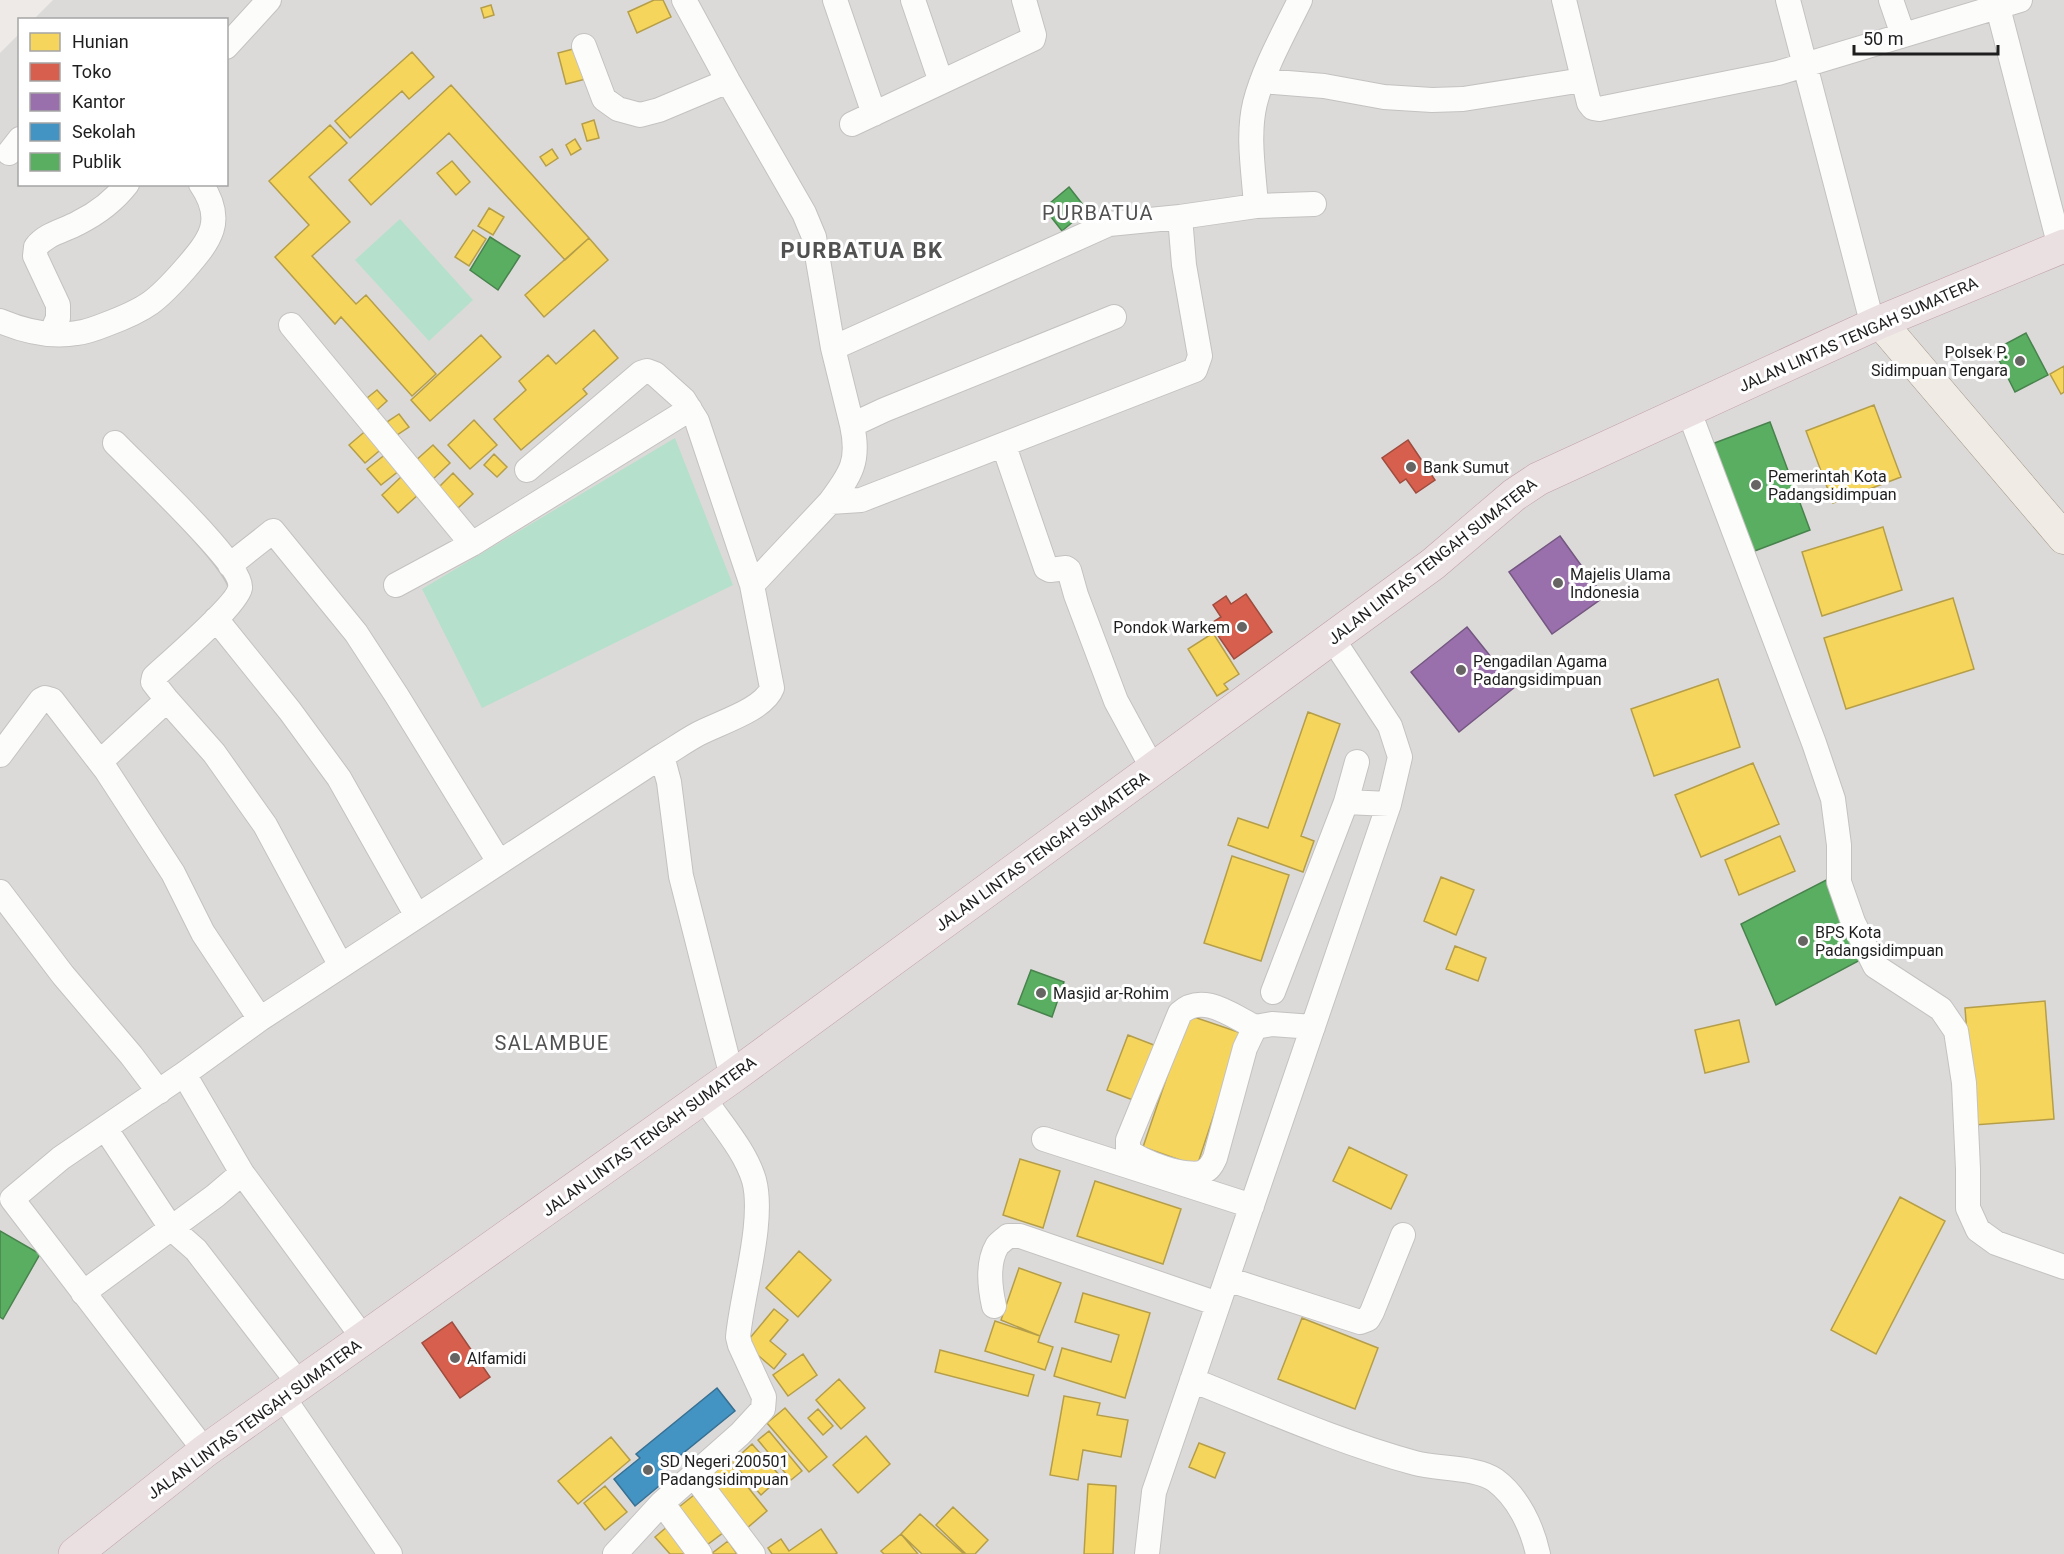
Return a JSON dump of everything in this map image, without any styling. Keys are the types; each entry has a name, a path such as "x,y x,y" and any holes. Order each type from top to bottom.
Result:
{"highway":[{"name":"JALAN LINTAS TENGAH SUMATERA","path":"75,1554 205,1451 732,1077 1433,564 1514,495 1538,479 1876,324 2062,246"}],"main road":[{"path":"1876,324 2064,538"}],"street":[{"path":"228,45 269,0"},
{"path":"684,0 804,213 814,237 832,348 855,445 854,464 850,476 830,502 752,585"},
{"path":"835,0 874,114"},
{"path":"913,0 941,82"},
{"path":"852,124 1033,39 1034,35 1024,0"},
{"path":"1256,206 1252,129 1255,105 1262,81 1300,0"},
{"path":"1564,0 1590,105 1595,109 1778,73 2005,2 2062,246"},
{"path":"1788,0 1876,324"},
{"path":"1891,0 1903,35"},
{"path":"584,46 604,99 618,109 640,115 659,110 728,81"},
{"path":"1262,81 1324,86 1398,98 1432,100 1463,99 1583,80"},
{"path":"51,334 58,318 58,305 35,256 36,247 48,236 75,225 106,207 125,186"},
{"path":"0,321 25,331 74,334 97,328 143,309 165,292 210,238 214,223 213,210 202,186"},
{"path":"832,348 1109,224 1256,206 1314,204"},
{"path":"830,502 861,500 1196,370 1200,356 1184,265 1180,217"},
{"path":"852,426 884,410 1114,317"},
{"path":"291,325 472,544"},
{"path":"205,1451 83,1293 6,1204 43,1171 159,1092 260,1019 662,756 698,734 731,719 770,694 772,681 752,585 708,450 697,421 684,400 655,374 645,371 527,470"},
{"path":"396,585 472,544 690,409"},
{"path":"1688,409 1833,799 1839,845 1839,882 1853,922 1875,966 1941,1009 1956,1031 1964,1083 1968,1208 1978,1230 1996,1243 2064,1267"},
{"path":"115,443 210,541 238,577 240,588 238,594 216,619 154,677 153,682 214,753 265,825 341,966"},
{"path":"1004,446 1046,568 1050,570 1064,567 1070,570 1076,595 1116,701 1154,769"},
{"path":"230,565 273,531 356,633 414,722 499,861"},
{"path":"216,619 290,711 339,778 417,916"},
{"path":"1147,1554 1154,1492 1389,804 1400,757 1390,726 1332,638"},
{"path":"0,755 41,700 45,698 51,700 100,762 173,873 203,933 260,1019"},
{"path":"100,762 167,700"},
{"path":"662,756 669,782 681,876 732,1077"},
{"path":"1273,992 1346,802 1357,762"},
{"path":"1346,802 1389,804"},
{"path":"0,892 50,958 159,1092"},
{"path":"1255,1027 1245,1048 1215,1158 1209,1168 1203,1173 1187,1173 1143,1161 1133,1155 1128,1150 1128,1140 1180,1013 1186,1007 1196,1003 1209,1004 1255,1027 1272,1024 1313,1027"},
{"path":"184,1074 242,1173 364,1339"},
{"path":"615,1554 662,1503 740,1434 763,1409 764,1397 738,1337 754,1240 757,1204 754,1181 746,1161 703,1097"},
{"path":"105,1128 171,1228 196,1250 292,1391 390,1554"},
{"path":"1044,1139 1252,1206"},
{"path":"83,1293 215,1196 242,1173"},
{"path":"1227,1279 1360,1322 1368,1319 1372,1312 1403,1235"},
{"path":"994,1306 989,1288 991,1266 997,1246 1008,1236 1020,1236 1218,1304"},
{"path":"1192,1380 1359,1446 1417,1464 1476,1473 1494,1479 1516,1502 1535,1540 1538,1554"},
{"path":"694,1476 753,1554"},
{"path":"662,1503 700,1554"}],"shaded area":[{"path":"53,0 2064,0 2064,1554 0,1554 0,53 18,35 18,186 228,186 228,18 35,18"}],"green space":[{"path":"400,219 473,300 429,341 355,260"},
{"path":"675,438 733,585 482,708 422,589"}],"building: Hunian":[{"path":"654,0 663,0 671,17 637,33 628,12"},
{"path":"491,5 494,15 484,18 481,8"},
{"path":"577,48 586,79 566,84 558,53"},
{"path":"412,52 434,77 409,99 402,91 350,138 335,121"},
{"path":"451,85 589,238 565,260 449,133 371,205 349,180"},
{"path":"594,120 599,138 587,141 582,124"},
{"path":"330,125 347,143 309,177 350,222 312,256 356,304 366,295 436,374 412,396 341,317 335,324 275,257 309,225 269,181"},
{"path":"575,139 581,149 571,155 566,145"},
{"path":"552,149 558,158 546,166 540,157"},
{"path":"452,161 470,182 456,195 437,173"},
{"path":"489,208 504,217 493,235 478,226"},
{"path":"473,230 486,239 469,266 455,257"},
{"path":"589,238 608,260 544,317 525,295"},
{"path":"594,330 618,358 583,389 587,394 521,450 494,419 526,390 519,381 548,355 556,364"},
{"path":"481,335 501,357 430,421 411,400"},
{"path":"2064,366 2064,392 2061,394 2050,374"},
{"path":"377,390 387,401 377,410 367,398"},
{"path":"1874,405 1901,477 1833,503 1806,431"},
{"path":"399,414 409,427 397,435 387,422"},
{"path":"474,420 497,445 470,469 448,445"},
{"path":"369,428 385,446 365,463 349,445"},
{"path":"433,445 450,463 431,481 414,462"},
{"path":"387,453 400,470 381,485 367,469"},
{"path":"494,454 507,467 497,477 484,465"},
{"path":"453,473 473,494 458,508 438,488"},
{"path":"402,476 419,494 398,513 382,495"},
{"path":"1883,527 1902,590 1822,616 1802,552"},
{"path":"1953,598 1974,669 1846,709 1824,638"},
{"path":"1213,633 1239,674 1224,684 1228,689 1217,696 1188,649"},
{"path":"1718,679 1740,747 1654,776 1631,709"},
{"path":"1308,712 1340,724 1301,836 1314,841 1303,872 1228,845 1238,818 1268,828"},
{"path":"1753,763 1779,824 1701,857 1675,795"},
{"path":"1780,836 1795,871 1739,895 1725,860"},
{"path":"1232,856 1289,875 1261,961 1204,943"},
{"path":"1441,877 1474,890 1456,935 1424,921"},
{"path":"1455,946 1486,958 1478,981 1446,969"},
{"path":"2045,1001 2054,1119 1974,1125 1965,1008"},
{"path":"1188,1015 1241,1033 1197,1166 1143,1147"},
{"path":"1739,1020 1749,1062 1705,1073 1695,1030"},
{"path":"1128,1035 1159,1047 1138,1102 1107,1090"},
{"path":"1349,1147 1407,1175 1391,1209 1333,1181"},
{"path":"1020,1159 1060,1171 1043,1228 1003,1215"},
{"path":"1095,1181 1181,1209 1163,1264 1077,1236"},
{"path":"1900,1197 1945,1221 1876,1354 1831,1330"},
{"path":"799,1251 831,1280 798,1317 766,1288"},
{"path":"1019,1268 1061,1283 1040,1336 1001,1320"},
{"path":"1083,1293 1150,1313 1125,1398 1054,1376 1062,1348 1111,1362 1119,1335 1075,1322"},
{"path":"774,1309 788,1320 770,1341 786,1354 774,1369 745,1344"},
{"path":"1302,1318 1378,1348 1355,1409 1278,1379"},
{"path":"995,1321 1040,1336 1038,1342 1053,1347 1045,1370 985,1351"},
{"path":"940,1350 1034,1375 1028,1396 935,1372"},
{"path":"803,1354 817,1375 788,1396 773,1375"},
{"path":"839,1379 865,1408 841,1429 816,1400"},
{"path":"1064,1396 1100,1403 1097,1415 1128,1420 1121,1457 1083,1450 1078,1480 1050,1475"},
{"path":"785,1408 827,1457 809,1472 767,1423"},
{"path":"818,1409 833,1426 823,1435 808,1418"},
{"path":"769,1431 802,1471 791,1480 758,1440"},
{"path":"866,1436 890,1464 858,1493 833,1465"},
{"path":"611,1437 630,1460 578,1504 558,1481"},
{"path":"1199,1443 1225,1453 1215,1478 1189,1467"},
{"path":"752,1444 781,1477 761,1495 732,1462"},
{"path":"727,1461 767,1511 746,1529 705,1478"},
{"path":"1088,1484 1116,1486 1113,1554 1084,1554"},
{"path":"605,1486 627,1512 605,1530 584,1503"},
{"path":"699,1491 728,1529 703,1548 674,1511"},
{"path":"953,1507 988,1540 975,1554 966,1554 936,1525"},
{"path":"920,1514 964,1554 922,1554 901,1534"},
{"path":"668,1526 692,1554 670,1554 655,1537"},
{"path":"821,1529 837,1553 772,1554 768,1548 781,1539 789,1551"},
{"path":"901,1534 918,1554 884,1554 881,1551"},
{"path":"728,1541 737,1554 711,1554"}],"building: Toko":[{"path":"1408,440 1435,480 1416,493 1406,479 1400,483 1382,458"},
{"path":"1246,594 1272,632 1234,659 1210,624 1221,617 1213,605 1226,596 1231,604"},
{"path":"452,1322 490,1377 460,1398 422,1343"}],"building: Kantor":[{"path":"1560,536 1604,597 1552,634 1509,572"},
{"path":"1467,627 1515,687 1459,732 1411,672"}],"building: Sekolah":[{"path":"717,1388 735,1411 665,1468 671,1476 635,1506 614,1479 640,1458 636,1454"}],"building: Publik":[{"path":"1069,187 1087,210 1062,231 1044,208"},
{"path":"490,237 520,256 498,290 470,270"},
{"path":"2026,333 2048,375 2015,392 1994,350"},
{"path":"1770,422 1810,530 1752,552 1712,444"},
{"name":"BPS Kota Padangsidimpuan","path":"1834,876 1864,958 1776,1005 1741,924"},
{"name":"Masjid ar-Rohim","path":"1031,970 1064,982 1052,1017 1018,1004"},
{"path":"0,1231 40,1254 3,1319 0,1317"}],"place":[{"name":"Polsek P. Sidimpuan Tengara","path":"2020,361"},
{"name":"Bank Sumut","path":"1411,467"},
{"name":"Pemerintah Kota Padangsidimpuan","path":"1756,485"},
{"name":"Majelis Ulama Indonesia","path":"1558,583"},
{"name":"Pondok Warkem","path":"1242,627"},
{"name":"Pengadilan Agama Padangsidimpuan","path":"1461,670"},
{"name":"BPS Kota Padangsidimpuan","path":"1803,941"},
{"name":"Masjid ar-Rohim","path":"1041,993"},
{"name":"Alfamidi","path":"455,1358"},
{"name":"SD Negeri 200501 Padangsidimpuan","path":"648,1470"}],"district":[{"name":"PURBATUA","path":"1098,213"},
{"name":"PURBATUA BK","path":"862,250"},
{"name":"SALAMBUE","path":"552,1043"}]}
